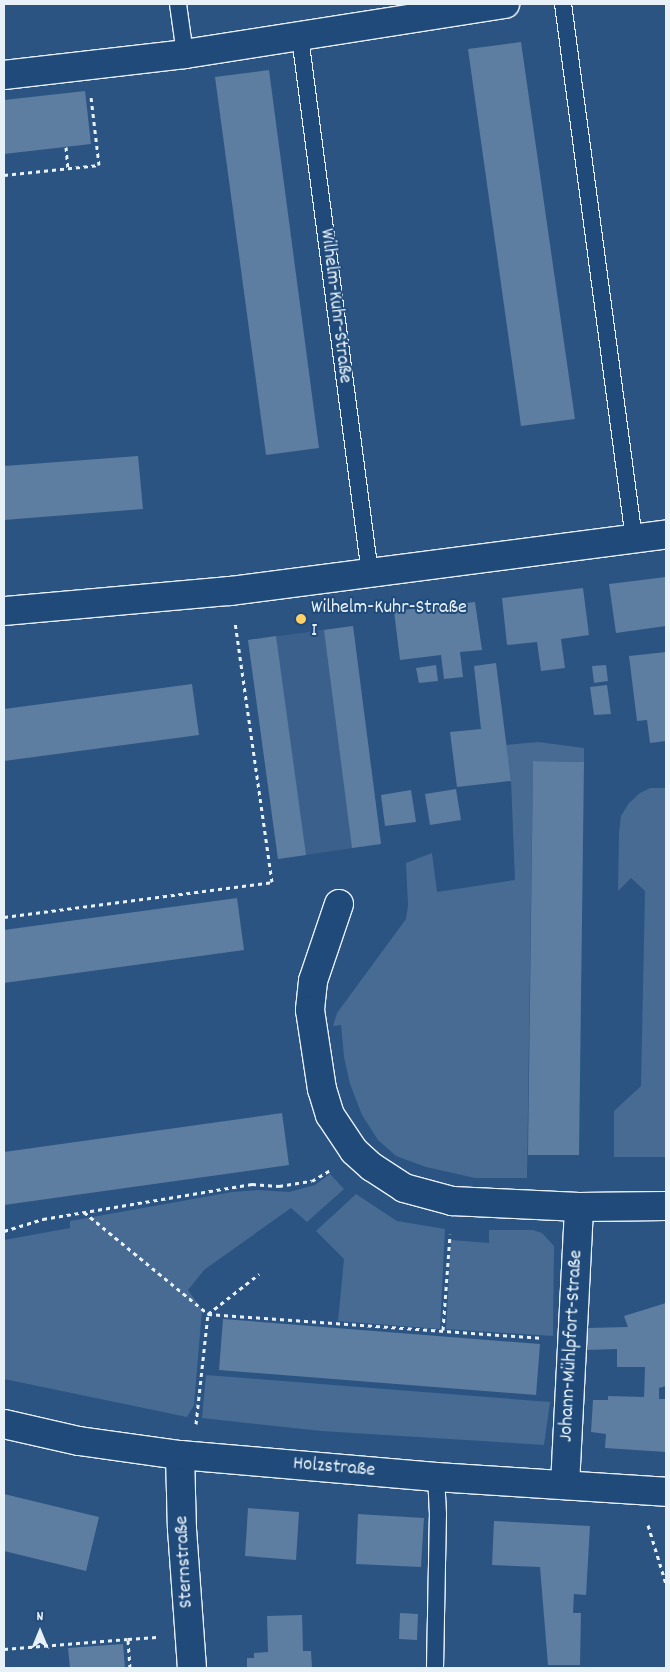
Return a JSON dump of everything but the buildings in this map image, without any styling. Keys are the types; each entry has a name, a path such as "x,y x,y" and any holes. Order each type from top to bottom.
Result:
{"street":[{"path":"4,75 185,54 505,4"},
{"path":"4,611 230,591 666,534"},
{"path":"339,904 313,981 310,1010 322,1089 330,1115 354,1151 386,1178 404,1188 426,1196 480,1204 579,1207 666,1206"},
{"name":"Johann-Mühlpfort-Straße","path":"565,1485 579,1207"},
{"name":"Holzstraße","path":"4,1424 79,1441 180,1455 436,1477 666,1492"},
{"name":"Sternstraße","path":"180,1455 181,1522 192,1668"}],"lane":[{"path":"178,4 185,54"},
{"path":"563,4 634,538"},
{"name":"Wilhelm-Kuhr-Straße","path":"300,37 370,574"},
{"path":"435,1668 438,1514 436,1477"}],"path":[{"path":"4,175 99,165 88,66"},
{"path":"66,147 68,168"},
{"path":"4,917 272,882 230,591"},
{"path":"4,1231 43,1219 252,1184 279,1186 312,1181 322,1176 354,1151"},
{"path":"84,1212 208,1314 548,1339"},
{"path":"443,1330 450,1224"},
{"path":"196,1430 208,1314 259,1274"},
{"path":"648,1525 666,1584"},
{"path":"4,1648 160,1637"},
{"path":"128,1639 130,1668"}],"shaded area":[{"path":"353,626 381,844 278,859 248,640"},
{"path":"538,742 584,748 584,762 533,761 527,1178 475,1178 426,1167 396,1156 378,1140 362,1115 350,1084 344,1057 341,1025 333,1026 337,1013 406,919 408,905 406,863 432,853 437,892 515,880 511,781 506,745"},
{"path":"650,788 666,788 666,1157 614,1157 614,1111 641,1086 645,891 631,878 618,891 619,832 621,816 629,803 640,793"},
{"path":"330,1174 344,1189 307,1222 291,1208 204,1270 188,1290 202,1310 194,1405 187,1417 4,1379 4,1240 70,1228 70,1221 232,1192 258,1190 289,1192 315,1185"},
{"path":"356,1194 397,1221 445,1229 440,1329 338,1321 344,1259 316,1231"},
{"path":"489,1230 533,1230 542,1233 554,1246 553,1336 446,1329 451,1240 489,1243"},
{"path":"206,1375 550,1402 544,1445 321,1431 202,1418"}],"place":[{"name":"Wilhelm-Kuhr-Straße I","path":"301,619"}]}
